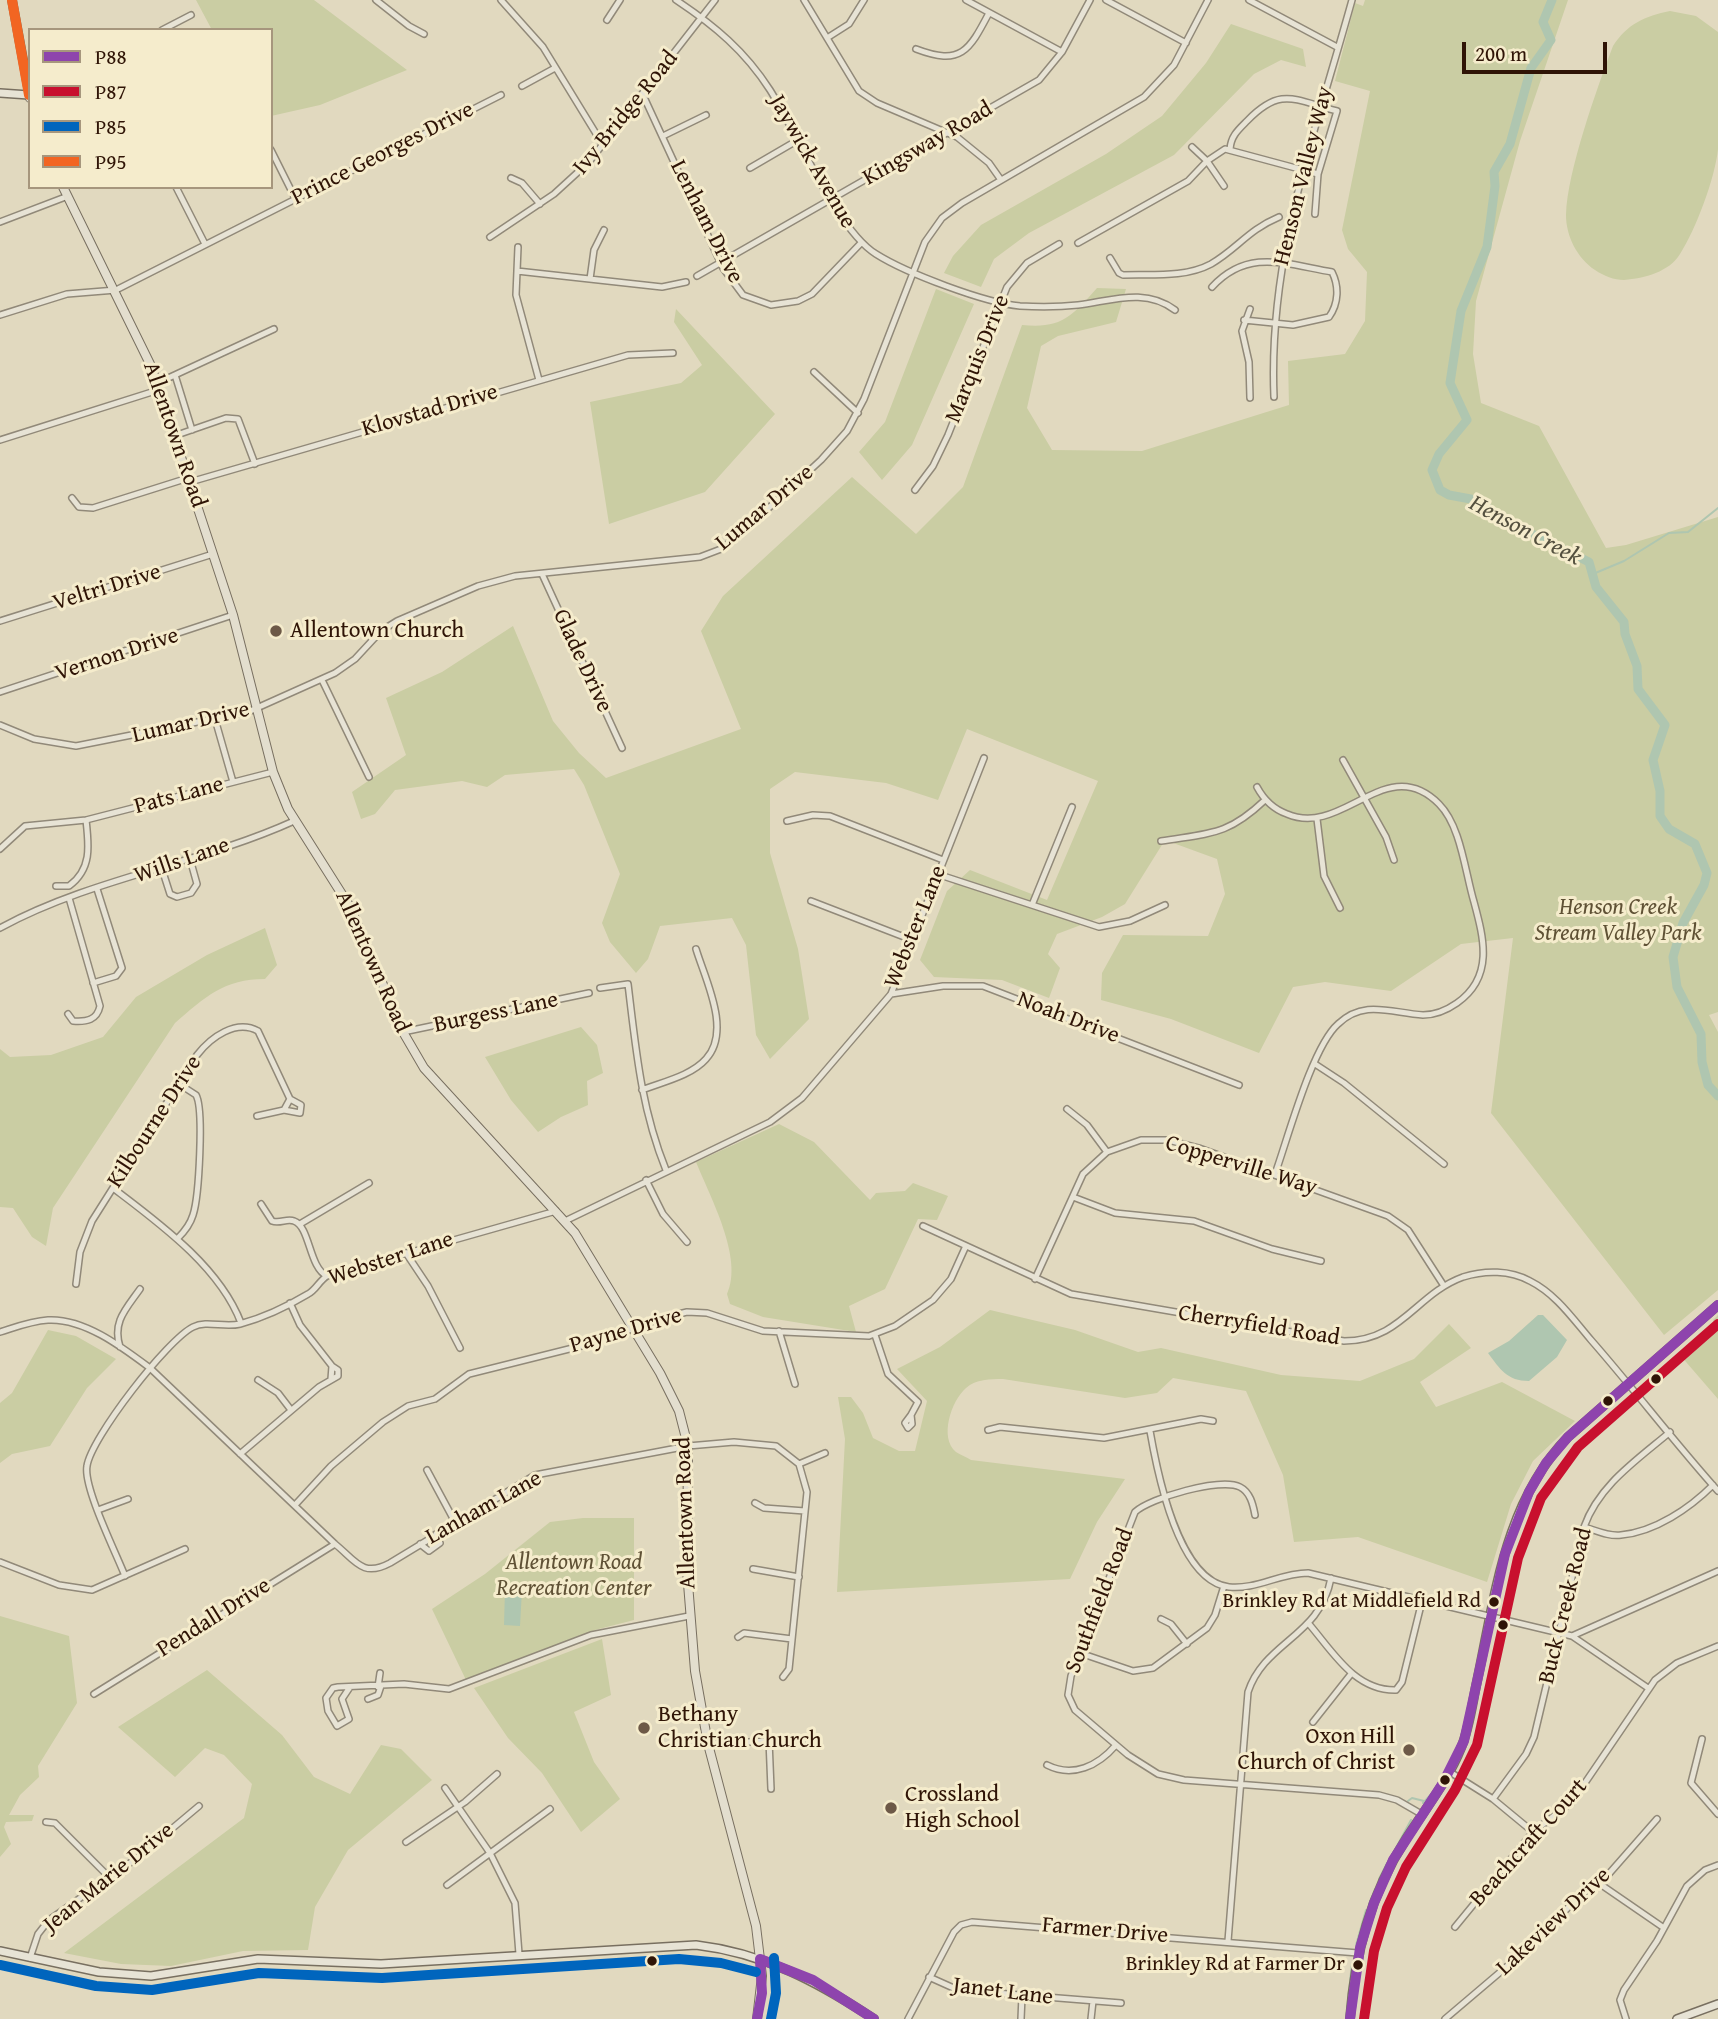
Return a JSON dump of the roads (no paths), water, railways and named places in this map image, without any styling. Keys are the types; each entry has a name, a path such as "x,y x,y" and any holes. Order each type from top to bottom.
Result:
{"main road":[{"path":"12,0 28,85"},
{"path":"0,93 28,96"},
{"name":"Allentown Road","path":"64,189 116,290 157,386 233,615 273,772 295,821 350,907 403,1032 424,1068 445,1094 565,1221 592,1258 674,1398 688,1446 689,1616 695,1671 708,1744 752,1909 762,1988 757,2019"},
{"path":"1350,2019 1358,1953 1365,1924 1382,1883 1450,1772 1462,1746 1513,1522 1533,1480 1558,1447 1718,1304"},
{"path":"0,1951 99,1972 151,1976 258,1959 359,1964 686,1945 724,1949 760,1959 816,1982 874,2019"},
{"path":"1677,2019 1718,2004"}],"street":[{"path":"376,0 409,26 424,34"},
{"path":"501,0 529,29 603,145"},
{"path":"607,20 620,0"},
{"name":"Jaywick Avenue","path":"676,0 732,40 754,66 832,199 861,243 879,256 999,302 1055,306 1132,297 1164,302 1175,310"},
{"name":"Ivy Bridge Road","path":"490,237 540,204 577,175 643,95 715,0"},
{"path":"804,0 849,79 863,95 885,107 949,132 989,163 1001,180"},
{"path":"827,38 847,26 864,0"},
{"path":"966,0 1062,52"},
{"name":"Kingsway Road","path":"697,276 1039,80 1062,52 1090,0"},
{"path":"1106,0 1186,43"},
{"name":"Lumar Drive","path":"0,725 34,739 76,746 258,709 322,680 350,663 381,631 397,621 487,583 542,574 700,557 716,552 821,460 847,431 858,413 929,235 942,218 1001,180 1144,97 1166,76 1208,0"},
{"path":"1249,0 1337,47"},
{"name":"Henson Valley Way","path":"1274,397 1274,326 1281,263 1320,107 1352,0"},
{"path":"916,48 944,57 960,54 972,45 989,13"},
{"path":"166,28 191,15"},
{"path":"522,86 555,68"},
{"name":"Prince Georges Drive","path":"116,290 501,95"},
{"name":"Lenham Drive","path":"643,95 730,281 743,295 766,304 785,305 811,293 861,243"},
{"path":"1230,149 1234,135 1270,100 1286,98 1337,111 1318,174 1315,214"},
{"path":"663,136 706,115"},
{"path":"751,168 798,140"},
{"path":"1192,147 1207,161 1224,186"},
{"path":"1078,243 1188,181 1207,161 1230,149 1318,174"},
{"path":"273,154 295,198"},
{"path":"511,178 522,183 540,204"},
{"path":"177,189 205,244"},
{"path":"0,222 68,196"},
{"path":"1110,258 1123,275 1181,273 1204,267 1232,248 1254,228 1279,217"},
{"path":"590,279 594,250 604,230"},
{"name":"Marquis Drive","path":"915,490 928,474 948,435 999,302 1021,268 1059,244"},
{"path":"519,247 518,303 538,380"},
{"path":"1232,248 1240,264"},
{"path":"1212,287 1240,264 1281,263 1332,272 1338,285 1334,311 1329,317 1274,326 1244,320"},
{"path":"517,271 662,287 686,282"},
{"path":"0,315 67,294 116,290"},
{"path":"1250,309 1242,331 1249,362 1250,398"},
{"path":"0,440 149,393 174,375 274,330"},
{"name":"Klovstad Drive","path":"72,498 79,507 93,508 256,464 634,353 673,353"},
{"path":"814,372 858,413"},
{"path":"174,375 192,430"},
{"path":"174,436 226,418 238,419 256,464"},
{"name":"Veltri Drive","path":"0,621 213,554"},
{"name":"Glade Drive","path":"542,574 622,748"},
{"name":"Vernon Drive","path":"0,692 233,615"},
{"path":"322,680 369,777"},
{"path":"215,719 233,782"},
{"name":"Webster Lane","path":"565,1221 770,1122 791,1109 891,995 984,758"},
{"path":"1343,760 1386,837 1394,860"},
{"name":"Pats Lane","path":"0,849 25,825 86,820 273,772"},
{"path":"1256,787 1265,800 1290,816 1317,819 1342,811 1381,788 1409,788 1433,798 1447,813 1482,932 1485,958 1476,982 1455,1004 1440,1012 1425,1015 1381,1008 1354,1012 1335,1026 1326,1038 1315,1064 1275,1174"},
{"path":"1161,841 1225,830 1239,824 1265,800"},
{"path":"1032,905 1072,807"},
{"path":"787,821 813,815 830,816 943,860"},
{"path":"1317,819 1324,876 1340,908"},
{"path":"57,886 69,886 84,869 89,851 86,820"},
{"name":"Wills Lane","path":"0,928 69,898 162,869 295,821"},
{"path":"162,869 170,894 177,897 186,895 193,891 197,882 190,859"},
{"path":"937,874 1099,927 1130,920 1165,905"},
{"path":"93,984 116,976 122,968 97,889"},
{"path":"68,1014 76,1021 96,1016 100,1006 69,898"},
{"path":"811,901 912,940"},
{"path":"642,1090 694,1068 707,1059 715,1045 716,1022 696,949"},
{"path":"600,988 628,984 633,1045 650,1130 666,1170"},
{"name":"Noah Drive","path":"891,995 943,986 983,986 1239,1085"},
{"name":"Burgess Lane","path":"403,1032 589,993"},
{"name":"Kilbourne Drive","path":"76,1284 83,1242 113,1188 205,1046 220,1034 246,1027 261,1035 290,1099"},
{"path":"1315,1064 1344,1083 1444,1164"},
{"path":"178,1238 189,1225 195,1209 201,1113 196,1095 179,1084"},
{"path":"257,1116 284,1110 298,1114 301,1112 301,1105 290,1099 284,1110"},
{"path":"1068,1109 1087,1125 1107,1152"},
{"name":"Copperville Way","path":"1035,1279 1083,1174 1107,1152 1141,1140 1168,1140 1275,1174 1394,1220 1408,1230 1444,1286"},
{"path":"646,1180 663,1214 687,1242"},
{"path":"300,1224 369,1183"},
{"path":"113,1188 178,1238 233,1306 241,1323"},
{"path":"1073,1196 1120,1214 1194,1221 1272,1249 1321,1261"},
{"path":"261,1204 272,1221 293,1220 300,1224 318,1270 327,1276"},
{"name":"Webster Lane","path":"125,1576 89,1486 86,1467 99,1438 150,1368 176,1340 193,1327 241,1323 290,1303 311,1293 327,1276 556,1210"},
{"name":"Cherryfield Road","path":"923,1226 965,1248 1085,1298 1344,1341 1366,1339 1393,1329 1444,1286 1466,1276 1491,1272 1506,1273 1528,1280 1555,1298 1718,1491"},
{"name":"Payne Drive","path":"295,1505 331,1466 383,1422 402,1408 435,1399 463,1377 635,1330 669,1316 695,1312 715,1315 763,1331 844,1338 875,1335 911,1316 939,1295 951,1279 965,1248"},
{"path":"406,1253 428,1286 460,1348"},
{"path":"118,1346 118,1320 140,1289"},
{"path":"240,1454 331,1379 332,1366 300,1325 290,1303"},
{"name":"Lanham Lane","path":"0,1332 49,1320 80,1326 118,1346 150,1368 335,1544 362,1567 370,1570 382,1567 541,1473 688,1446 734,1441 770,1444 787,1453 799,1464"},
{"path":"779,1331 795,1384"},
{"path":"875,1335 888,1374 918,1402 911,1415 911,1427 908,1428 905,1423 899,1430"},
{"path":"258,1380 281,1397 291,1410"},
{"path":"988,1430 1000,1427 1104,1438 1201,1419 1213,1422"},
{"path":"1150,1431 1174,1524 1196,1563 1210,1578 1224,1586 1243,1587 1296,1573 1331,1578 1559,1631 1572,1636 1648,1688"},
{"name":"Buck Creek Road","path":"1493,1799 1532,1743 1584,1527 1600,1495 1670,1432"},
{"path":"783,1677 789,1669 805,1511 806,1483 799,1464 825,1452"},
{"path":"427,1470 455,1522"},
{"name":"Southfield Road","path":"1255,1515 1251,1499 1244,1490 1228,1483 1145,1504 1132,1517 1069,1683 1069,1698 1080,1714 1116,1745 1141,1765 1164,1777 1389,1797 1423,1815"},
{"path":"1584,1527 1612,1535 1626,1535 1677,1514 1713,1485"},
{"path":"98,1510 128,1499"},
{"path":"755,1503 764,1508 805,1511"},
{"path":"420,1544 429,1551 436,1548 440,1543 436,1534"},
{"name":"Pendall Drive","path":"94,1694 335,1544"},
{"path":"0,1562 59,1585 92,1590 185,1549"},
{"path":"753,1569 799,1577"},
{"path":"1572,1636 1718,1571"},
{"path":"1228,1941 1246,1703 1251,1685 1262,1665 1309,1624 1323,1604 1331,1578"},
{"path":"1080,1653 1142,1671 1153,1668 1210,1623 1224,1586"},
{"path":"1309,1624 1351,1674 1383,1689 1399,1688 1422,1601"},
{"name":"Allentown Road","path":"350,1687 418,1685 449,1689 591,1634 689,1616"},
{"path":"1161,1619 1171,1624 1186,1644"},
{"path":"738,1637 744,1633 792,1639"},
{"name":"Beachcraft Court","path":"1455,1927 1533,1832 1572,1802 1648,1688 1677,1662 1718,1646"},
{"path":"368,1699 379,1695 380,1673"},
{"path":"1313,1722 1351,1674"},
{"path":"350,1687 342,1699 349,1719 337,1726 328,1711 327,1693 333,1688 350,1687"},
{"path":"708,1744 809,1739"},
{"path":"1702,1739 1691,1783 1718,1814"},
{"path":"769,1741 771,1789"},
{"path":"1047,1765 1061,1771 1083,1768 1104,1758 1116,1745"},
{"path":"1450,1772 1493,1799 1533,1832"},
{"path":"407,1842 458,1807 497,1774"},
{"path":"445,1788 490,1853 514,1903 519,1954"},
{"name":"Jean Marie Drive","path":"30,1958 38,1934 49,1920 110,1878 199,1805"},
{"path":"447,1885 550,1809"},
{"name":"Lakeview Drive","path":"1445,2019 1518,1957 1583,1893 1600,1884 1657,1819"},
{"path":"46,1822 55,1823 110,1878"},
{"path":"1626,2019 1621,1995 1691,1881 1704,1870 1718,1866"},
{"path":"1600,1884 1664,1928"},
{"name":"Farmer Drive","path":"908,2019 954,1932 972,1922 1358,1953"},
{"name":"Janet Lane","path":"929,1977 958,1990 1121,2003"},
{"path":"1021,2019 1022,1996"},
{"path":"1091,2019 1093,2001"}],"waterway":[{"name":"Henson Creek","path":"1552,0 1543,22 1551,40 1531,68 1510,144 1494,172 1495,186 1487,247 1461,311 1450,383 1467,420 1439,454 1432,470 1440,490 1449,495 1476,500 1512,524 1589,562 1596,587 1624,622 1625,634 1637,666 1638,689 1665,725 1653,760 1660,791 1660,816 1669,829 1695,844 1707,873 1704,885 1683,923 1673,957 1677,987 1701,1034 1702,1062 1708,1085 1718,1096"},
{"path":"1593,574 1624,561 1669,533 1688,532 1718,508"},
{"path":"1423,1803 1433,1792"},
{"path":"1408,1801 1412,1798 1424,1801"},
{"path":"1391,1857 1411,1820"},
{"path":"1379,1879 1387,1863"},
{"path":"1369,1904 1375,1889"},
{"path":"1356,1945 1366,1910"},
{"path":"1346,2019 1352,1963"}],"place":[{"name":"Allentown Church","path":"276,631"},
{"name":"Brinkley Rd at Middlefield Rd","path":"1494,1602"},
{"name":"Bethany Christian Church","path":"644,1728"},
{"name":"Oxon Hill Church of Christ","path":"1409,1750"},
{"name":"Crossland High School","path":"891,1808"},
{"name":"Brinkley Rd at Farmer Dr","path":"1358,1965"}],"park label":[{"name":"Henson Creek Stream Valley Park","path":"1618,921"},
{"name":"Allentown Road Recreation Center","path":"574,1576"}]}
